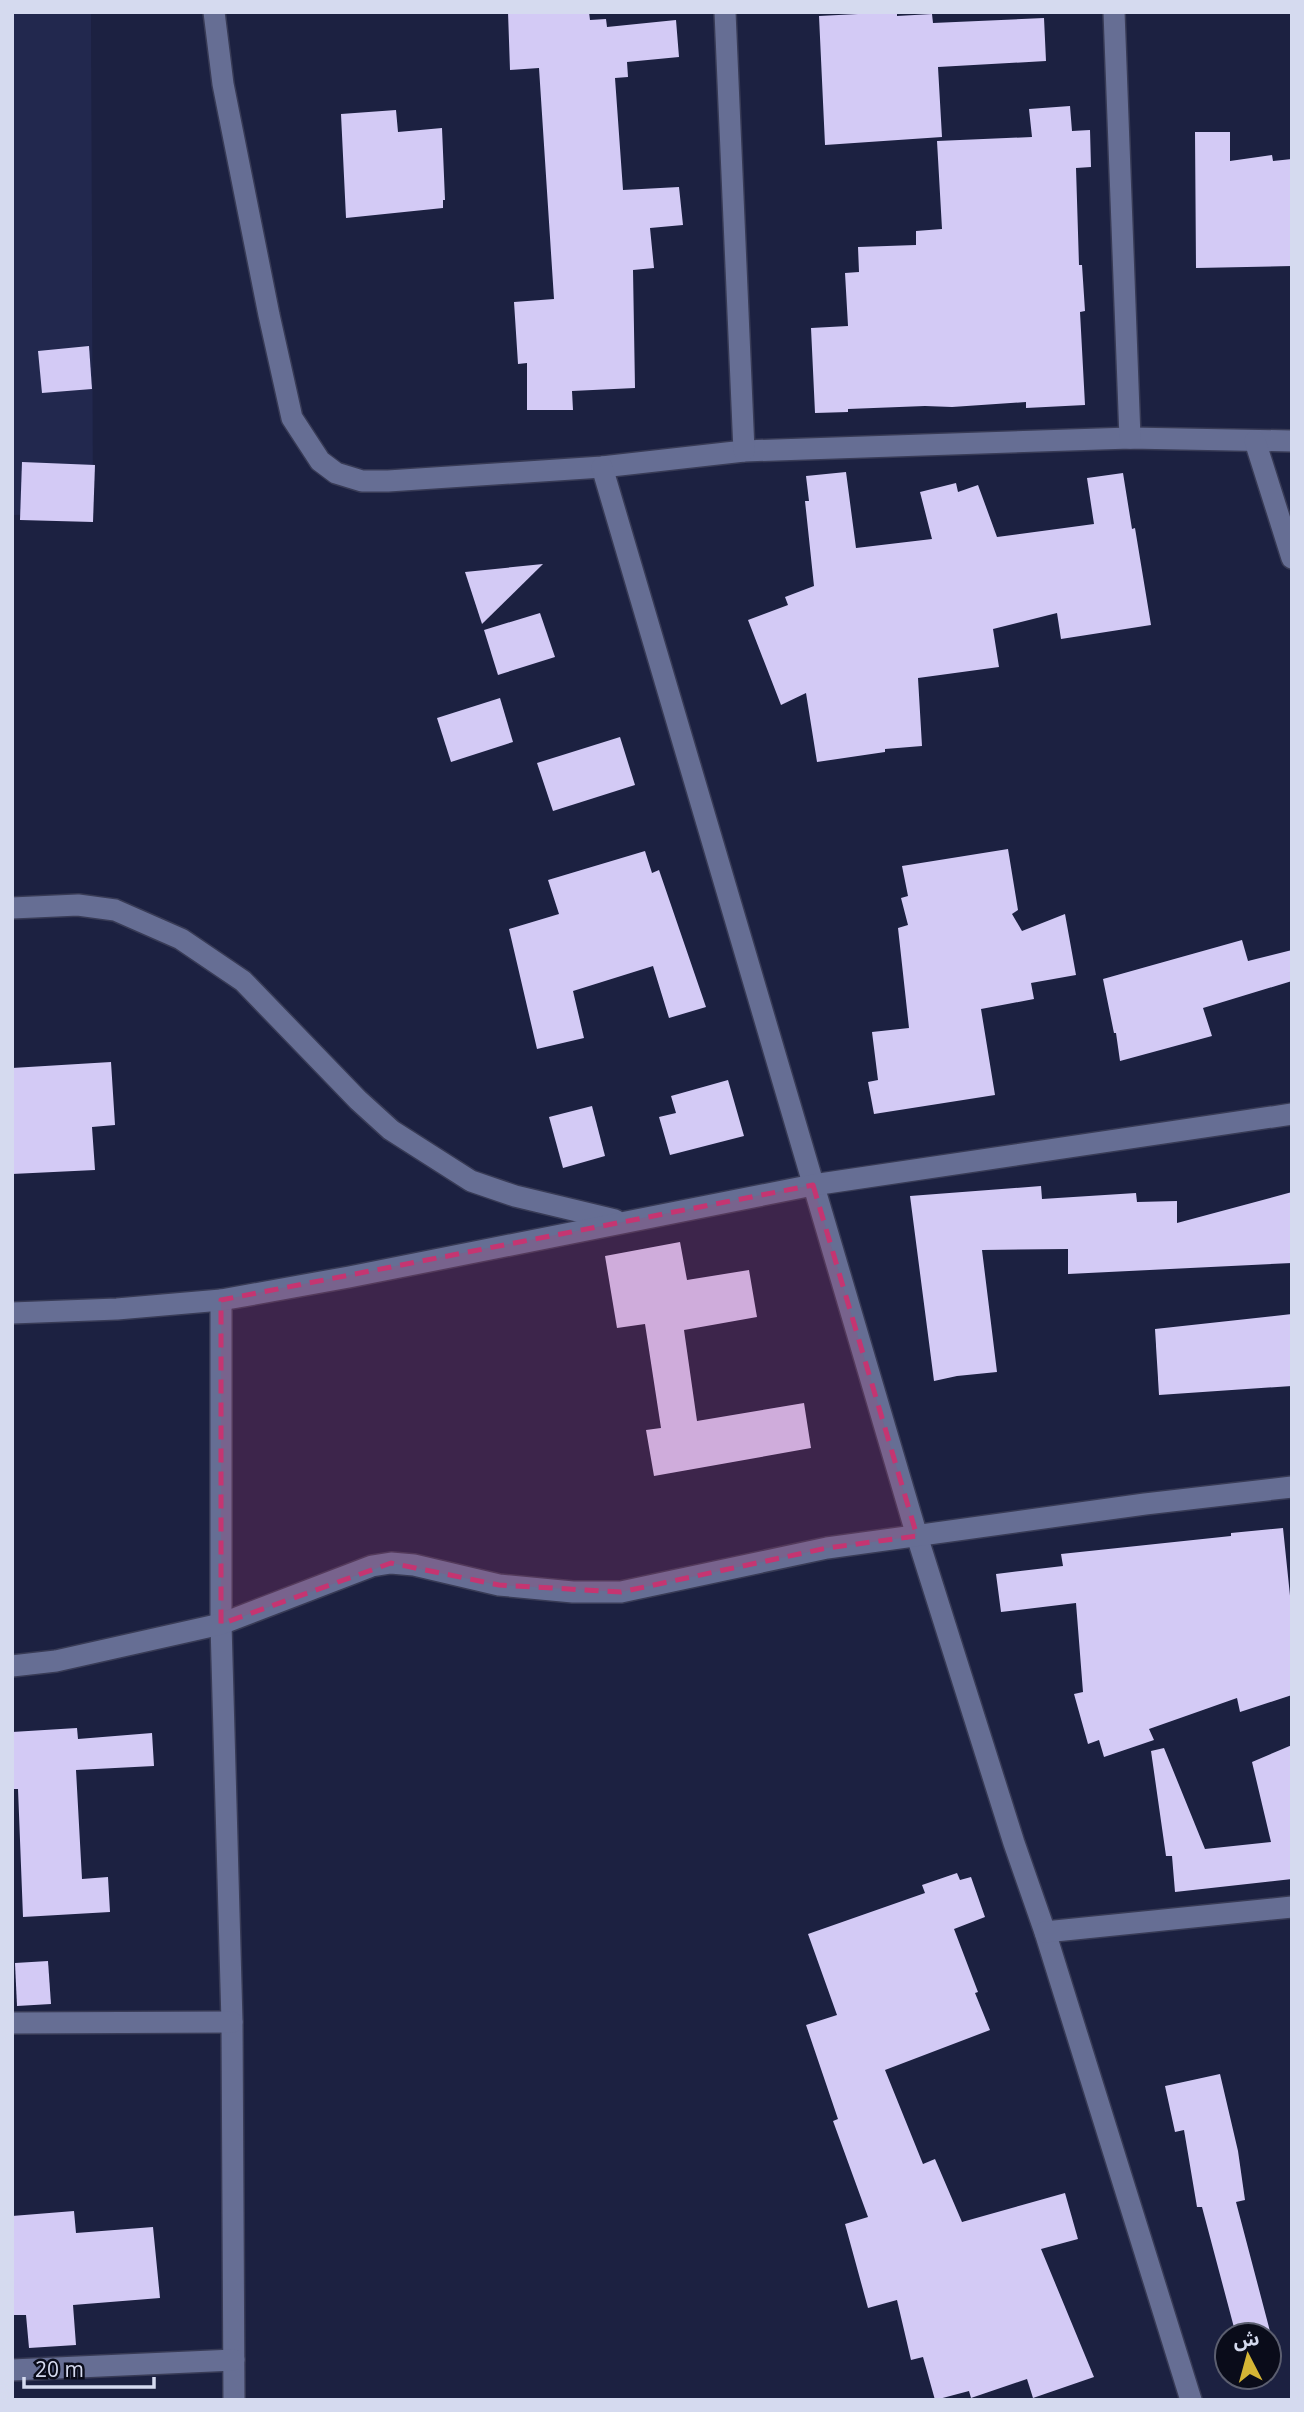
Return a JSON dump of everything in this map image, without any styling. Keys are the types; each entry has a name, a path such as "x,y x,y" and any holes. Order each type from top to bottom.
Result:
{"street":[{"path":"214,12 223,84 292,418 320,461 337,472 362,481 603,467 744,451 1130,438 1292,441"},
{"path":"725,12 744,451"},
{"path":"1114,12 1130,438"},
{"path":"1255,441 1292,558"},
{"path":"603,467 917,1536 1014,1843 1045,1931 1191,2400"},
{"path":"12,908 78,905 115,910 181,939 243,981 358,1100 391,1130 471,1181 515,1196 624,1222"},
{"path":"12,1313 117,1309 221,1300 813,1185 1292,1114"},
{"path":"221,1300 221,1624 232,2022 234,2400"},
{"path":"12,1666 56,1661 221,1624 372,1566 391,1563 414,1565 499,1585 573,1592 621,1592 827,1548 1145,1504 1292,1487"},
{"path":"1045,1931 1292,1907"},
{"path":"12,2022 232,2022"},
{"path":"12,2370 233,2360"}],"highlighted area":[{"path":"813,1185 917,1536 827,1548 621,1592 499,1585 391,1563 221,1624 221,1300"}],"shaded area":[{"path":"12,12 91,12 93,514 12,515"}],"building":[{"path":"508,12 589,12 590,20 606,19 607,27 676,20 679,57 627,62 628,77 615,78 623,190 679,187 683,225 650,228 654,268 633,270 635,388 572,391 573,410 527,410 527,363 518,364 514,302 554,299 539,68 510,70"},
{"path":"897,12 897,16 932,14 933,23 1044,18 1046,61 938,67 942,137 825,145 819,16"},
{"path":"1070,106 1072,131 1090,130 1091,167 1076,168 1079,265 1082,265 1085,311 1080,312 1085,405 1026,408 1026,402 848,409 848,412 815,413 811,328 848,326 845,273 859,272 858,247 916,245 916,231 942,229 937,141 1032,137 1029,109"},
{"path":"396,110 398,132 442,128 443,208 346,218 341,114"},
{"path":"1195,132 1230,132 1230,161 1272,155 1273,161 1292,159 1292,266 1196,268"},
{"path":"89,346 92,389 42,393 38,351"},
{"path":"22,462 95,465 93,522 20,520"},
{"path":"846,472 856,548 932,539 920,492 956,483 958,492 978,485 997,537 1094,524 1087,478 1123,473 1151,625 1061,639 1057,613 993,629 999,667 918,678 922,746 885,749 885,752 817,762 806,693 781,705 748,620 788,605 785,597 814,586 805,501 809,501 806,476"},
{"path":"543,564 482,624 465,572"},
{"path":"540,613 555,657 498,675 484,630"},
{"path":"500,698 513,742 451,762 437,718"},
{"path":"620,737 635,785 553,811 537,763"},
{"path":"1008,849 1018,910 1012,914 1022,931 1065,914 1076,975 1031,983 1034,999 981,1009 995,1095 874,1114 868,1082 878,1080 872,1032 909,1028 898,928 908,925 901,898 908,896 902,866"},
{"path":"645,851 652,873 659,870 706,1007 669,1018 653,966 573,991 584,1038 537,1049 509,929 559,914 548,880"},
{"path":"1242,940 1248,961 1292,950 1292,981 1203,1008 1212,1036 1120,1061 1103,979"},
{"path":"111,1062 115,1125 92,1127 95,1170 12,1174 12,1068"},
{"path":"728,1080 744,1136 670,1155 659,1117 676,1113 671,1096"},
{"path":"592,1106 605,1156 563,1168 549,1117"},
{"path":"1041,1186 1042,1199 1136,1193 1137,1202 1177,1201 1177,1223 1292,1192 1292,1263 1068,1274 1068,1249 982,1250 997,1372 934,1381 910,1196"},
{"path":"680,1242 687,1280 749,1270 757,1317 684,1330 697,1421 804,1403 811,1448 654,1476 646,1430 661,1428 645,1324 617,1328 605,1256"},
{"path":"1292,1314 1292,1386 1159,1395 1155,1329"},
{"path":"1283,1528 1292,1615 1292,1695 1240,1712 1237,1698 1149,1729 1154,1740 1104,1757 1099,1740 1088,1744 1074,1694 1083,1692 1076,1603 1001,1612 996,1574 1063,1566 1061,1554"},
{"path":"77,1728 78,1739 152,1733 154,1766 76,1770 82,1879 108,1877 110,1912 23,1917 18,1789 12,1789 12,1732"},
{"path":"1292,1745 1292,1879 1175,1892 1172,1856 1166,1856 1151,1751 1164,1748 1205,1849 1271,1842 1252,1762"},
{"path":"957,1873 960,1880 971,1877 985,1917 954,1929 990,2030 885,2070 923,2164 935,2159 962,2222 1065,2193 1078,2239 1041,2249 1094,2377 1033,2398 1027,2379 971,2398 969,2391 935,2400 923,2357 911,2360 897,2300 868,2308 845,2224 868,2217 833,2121 838,2119 806,2025 837,2015 808,1934 925,1893 922,1885"},
{"path":"48,1961 51,2004 17,2006 15,1963"},
{"path":"1220,2074 1238,2151 1245,2200 1236,2202 1267,2321 1232,2321 1202,2207 1197,2207 1184,2130 1175,2132 1165,2086"},
{"path":"74,2211 76,2233 153,2227 160,2298 73,2305 76,2345 29,2348 26,2315 12,2315 12,2216"}]}
